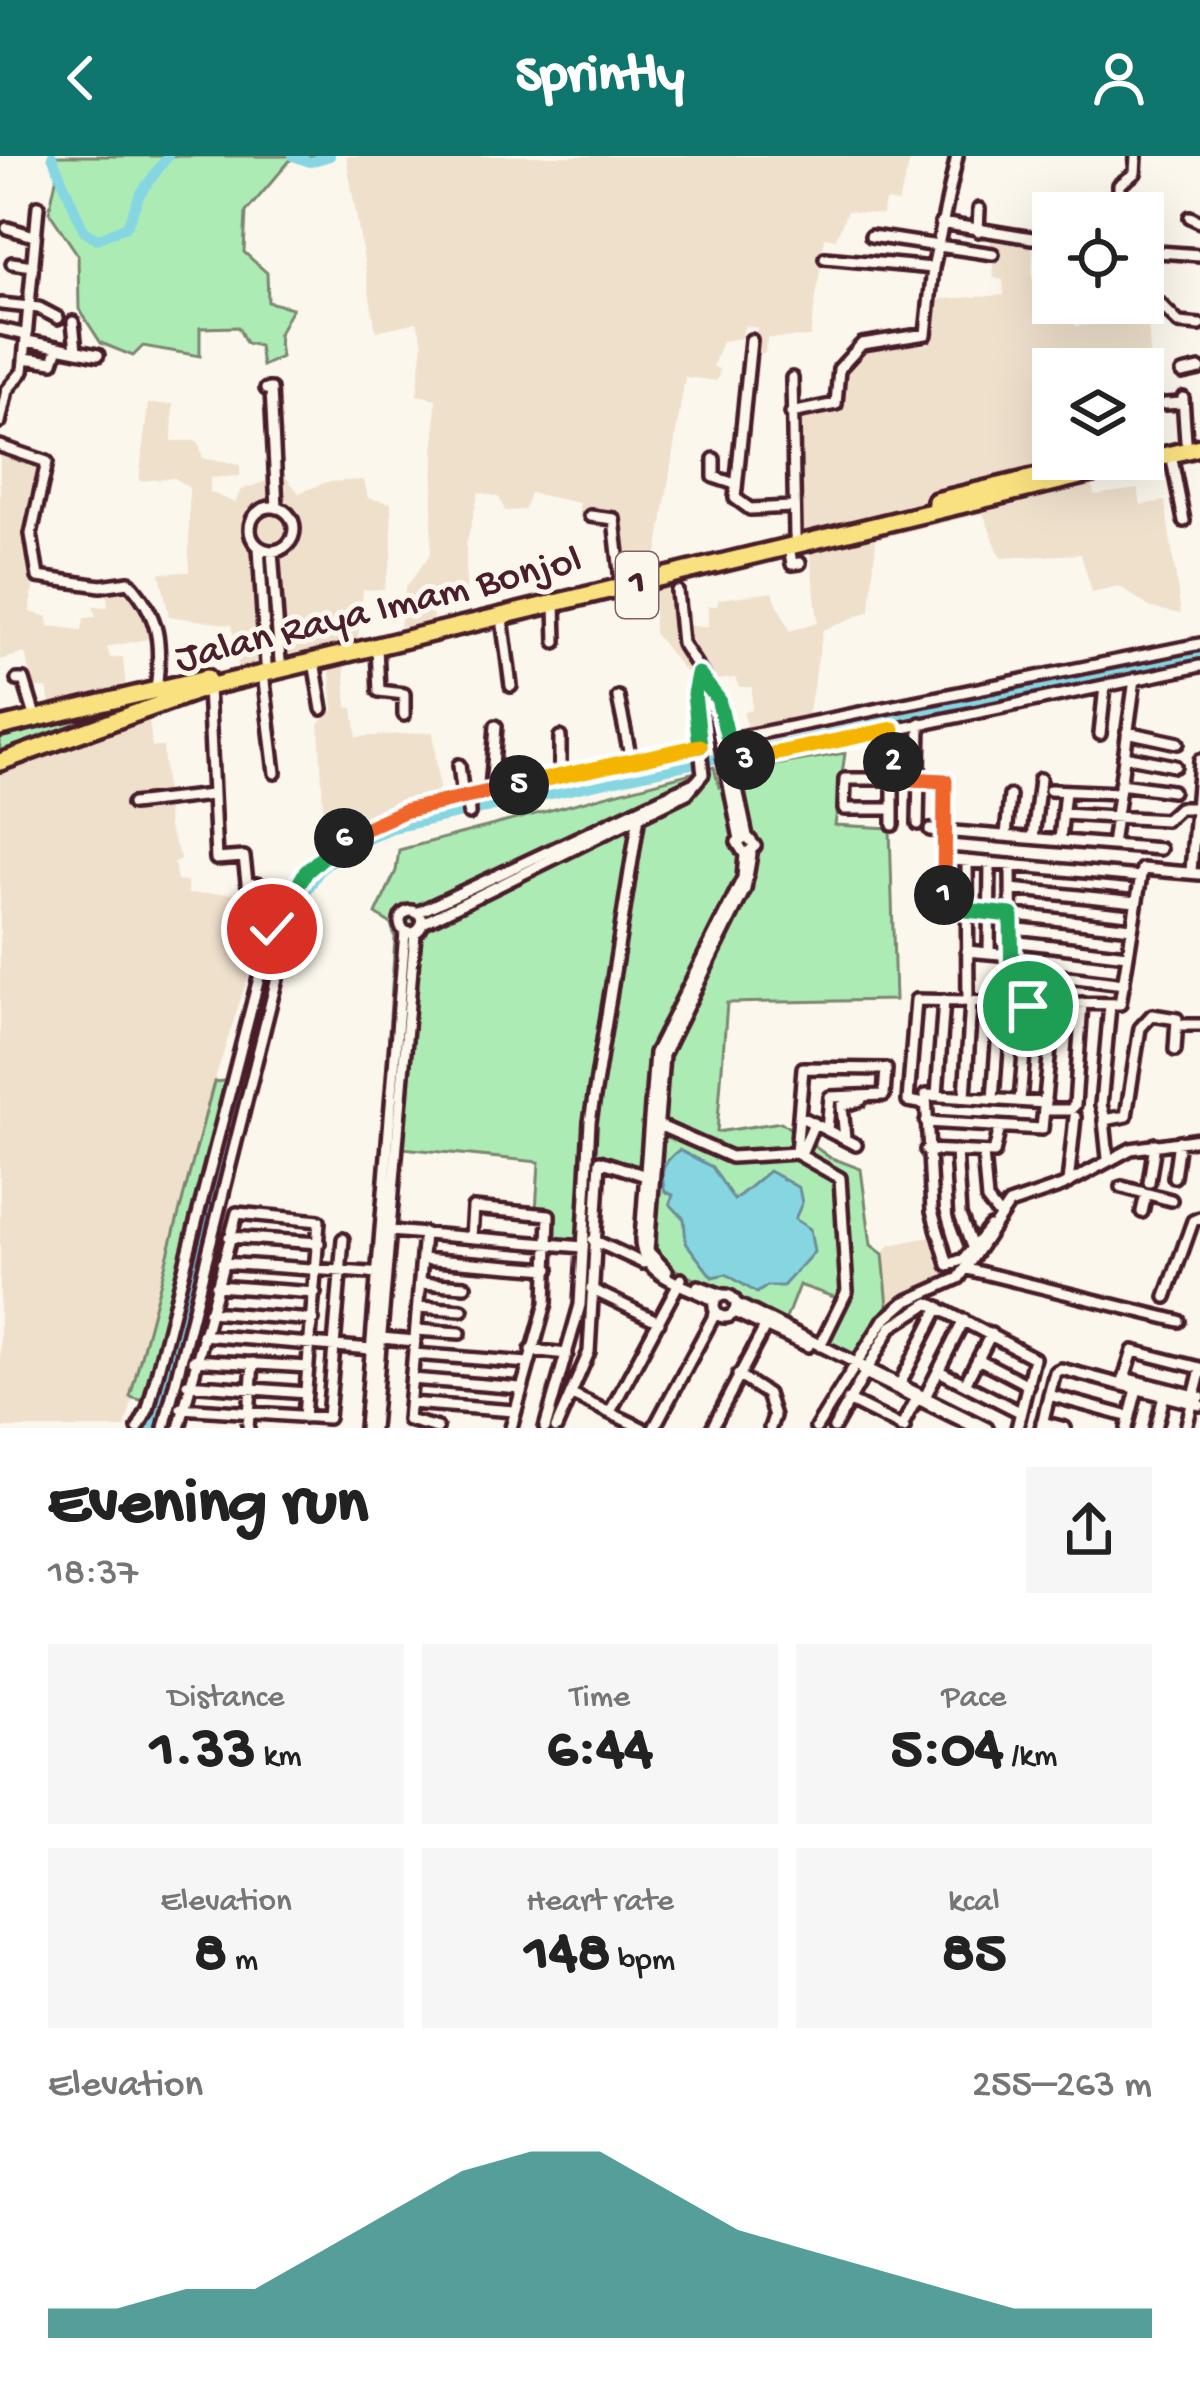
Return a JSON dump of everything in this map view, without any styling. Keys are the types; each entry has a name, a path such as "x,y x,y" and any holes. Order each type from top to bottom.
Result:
{"highway":[{"path":"1164,448 1195,442"},
{"name":"Jalan Raya Imam Bonjol","path":"0,762 270,666 377,647 621,581 1171,454 1195,442"},
{"name":"Jalan Raya Imam Bonjol","path":"0,727 555,605 676,584 792,541 1032,480"}],"street":[{"path":"791,413 836,404 838,372 866,342 924,337 941,223 957,156"},
{"path":"1119,192 1119,185 1135,173 1136,156"},
{"path":"0,422 8,388 25,358 38,206"},
{"path":"978,231 979,209"},
{"path":"941,223 1031,238"},
{"path":"7,227 34,236"},
{"path":"872,236 993,254"},
{"path":"1164,252 1200,255"},
{"path":"825,258 933,268"},
{"path":"12,263 33,266"},
{"path":"1,304 58,318"},
{"path":"1164,308 1179,323 1200,325"},
{"path":"73,322 76,350"},
{"path":"0,328 98,355"},
{"path":"751,340 735,498 746,508 791,507"},
{"path":"25,358 53,362 58,347"},
{"path":"1182,374 1200,369"},
{"path":"0,375 17,379"},
{"path":"792,378 792,565 800,563"},
{"path":"266,389 271,389 275,508 266,389"},
{"path":"1166,404 1184,400 1195,442"},
{"path":"0,446 47,462 32,534 38,577 101,586 129,582 153,612 160,652 156,690"},
{"path":"1171,454 1184,521"},
{"path":"714,459 714,477 735,484"},
{"path":"259,547 272,551 288,544 294,532 289,515 275,508 260,512 251,522 259,547 275,773"},
{"path":"590,516 614,519 621,581"},
{"path":"270,666 278,631 272,551"},
{"path":"649,1262 640,1250 659,1054 743,878 748,854 737,846 744,837 718,699 692,662 676,584"},
{"path":"555,605 556,642"},
{"path":"502,618 511,686"},
{"path":"264,632 278,631"},
{"path":"725,742 1200,644"},
{"path":"377,647 380,692 404,694 404,716"},
{"path":"314,661 322,709"},
{"path":"729,762 1200,666"},
{"path":"369,1428 371,1348 390,1231 410,933 401,917 420,918 687,793 703,767 694,694 698,674"},
{"path":"17,680 24,680 36,719"},
{"path":"1112,844 1135,680"},
{"path":"1100,734 1105,686"},
{"path":"208,687 216,859 244,857 247,882 292,892"},
{"path":"618,697 631,760"},
{"path":"919,824 920,723"},
{"path":"491,790 496,726"},
{"path":"892,825 893,729"},
{"path":"1127,732 1178,743"},
{"path":"560,737 560,776"},
{"path":"164,1428 158,1411 268,943 292,892 313,865 349,834 404,811 468,805 491,790 700,749"},
{"path":"1124,756 1174,766"},
{"path":"926,1104 908,1101 916,1002 1054,1006 1121,1002 1145,867 1196,873 1200,760"},
{"path":"459,765 468,805"},
{"path":"892,809 843,807 845,779 945,781 945,908 1132,928"},
{"path":"1033,838 1040,779"},
{"path":"369,1428 381,1338 410,933 420,918 695,782"},
{"path":"1050,790 1172,791"},
{"path":"1060,840 1064,791"},
{"path":"131,804 211,795"},
{"path":"1006,835 1010,796"},
{"path":"1063,814 1166,820 1179,808 1197,808"},
{"path":"554,1428 589,1352 590,1122 640,816"},
{"path":"930,830 1160,848"},
{"path":"943,859 1140,877"},
{"path":"965,1096 970,1002 967,861"},
{"path":"989,953 990,863"},
{"path":"993,1099 1012,970 1011,865"},
{"path":"1011,889 1136,902"},
{"path":"138,1428 158,1411 279,970 295,929"},
{"path":"1011,941 1127,955"},
{"path":"967,951 1011,955"},
{"path":"1012,970 1124,984"},
{"path":"938,1095 944,1000"},
{"path":"990,1227 960,1262 948,1265 932,1216 927,1095 1021,1101 1070,1110 1076,1105 1082,1004"},
{"path":"1108,1159 1101,1105 1110,1005"},
{"path":"1021,1101 1028,1006"},
{"path":"926,1122 1040,1130 1054,1006"},
{"path":"1105,1119 1127,1115 1142,1025 1156,1014 1179,1025 1200,1025"},
{"path":"1175,1050 1179,1025"},
{"path":"798,1154 805,1066 886,1069 887,1092 830,1097 827,1130"},
{"path":"844,1139 842,1106 865,1096"},
{"path":"799,1115 856,1145"},
{"path":"1068,1183 1075,1117"},
{"path":"654,1123 727,1156 798,1154 841,1182 847,1291 815,1344 808,1347 735,1308 718,1306"},
{"path":"798,1154 814,1124"},
{"path":"926,1150 997,1152 1000,1127"},
{"path":"834,1428 858,1366 892,1311 967,1269 998,1214 1015,1201 1068,1183 1108,1159 1155,1144 1200,1139"},
{"path":"1174,1177 1179,1141"},
{"path":"1142,1212 1155,1144"},
{"path":"956,1151 960,1215 972,1247"},
{"path":"983,1153 987,1200 998,1214"},
{"path":"554,1428 580,1305 601,1160 650,1177"},
{"path":"1122,1187 1147,1188 1171,1200"},
{"path":"1166,1297 1200,1201"},
{"path":"471,1237 473,1208 548,1214 549,1269 511,1428"},
{"path":"179,1428 235,1214 319,1221 304,1417"},
{"path":"291,1242 293,1216"},
{"path":"390,1231 588,1244 649,1262 718,1306 735,1308 815,1344 987,1428"},
{"path":"424,1233 409,1424 437,1428"},
{"path":"229,1237 319,1244"},
{"path":"182,1408 329,1417 343,1239"},
{"path":"422,1259 549,1269"},
{"path":"222,1263 382,1274"},
{"path":"967,1269 1179,1321"},
{"path":"610,1412 680,1280"},
{"path":"420,1283 465,1286"},
{"path":"216,1286 315,1294"},
{"path":"591,1289 659,1322"},
{"path":"817,1428 824,1408 891,1327 926,1303 1034,1358 1017,1428"},
{"path":"658,1428 718,1306"},
{"path":"418,1307 462,1310"},
{"path":"901,1382 938,1307"},
{"path":"209,1312 313,1320"},
{"path":"281,1365 285,1318"},
{"path":"848,1400 902,1428 939,1371 964,1320"},
{"path":"712,1428 765,1327"},
{"path":"381,1338 460,1333"},
{"path":"965,1384 991,1334"},
{"path":"202,1335 371,1348"},
{"path":"532,1350 567,1354"},
{"path":"1124,1382 1133,1351 1200,1371 1197,1400 1186,1428"},
{"path":"414,1354 528,1363"},
{"path":"978,1359 1028,1385"},
{"path":"194,1360 308,1367"},
{"path":"248,1428 253,1364"},
{"path":"858,1366 901,1382 977,1428"},
{"path":"1065,1428 1041,1425 1055,1372 1061,1370 1197,1400"},
{"path":"939,1371 1021,1412"},
{"path":"738,1375 767,1394 774,1416 770,1428"},
{"path":"412,1379 520,1388"},
{"path":"1124,1382 1164,1396 1197,1400"},
{"path":"187,1384 306,1393"},
{"path":"1049,1395 1129,1422 1137,1389"},
{"path":"1156,1428 1164,1396"},
{"path":"571,1397 642,1428"},
{"path":"571,1397 629,1428"},
{"path":"410,1402 514,1411"},
{"path":"868,1428 875,1413"}],"shaded area":[{"path":"346,156 895,156 910,162 898,203 885,201 882,215 847,211 836,239 825,237 810,337 767,338 765,353 752,353 757,328 745,325 741,338 722,341 713,366 720,370 717,381 685,377 655,567 615,577 616,525 579,518 579,503 530,493 524,510 505,511 499,497 479,492 466,545 466,591 432,596 433,623 400,627 405,589 431,553 436,399 417,395 423,343 417,322 376,331"},
{"path":"990,233 1032,242 1032,324 1148,324 1150,348 1032,348 1032,480 1109,480 1093,486 1094,495 1138,489 1141,505 1165,501 1181,614 1151,608 1119,586 1092,592 1081,554 1001,558 983,513 876,539 870,611 823,630 808,716 748,729 743,712 752,710 752,687 739,687 735,678 709,681 687,674 654,633 654,591 683,585 687,626 708,626 708,606 717,606 719,599 772,592 790,631 818,622 810,553 793,557 788,416 837,409 837,377 862,346 927,345 930,300 1004,295 1003,280 994,278"},
{"path":"148,404 173,404 172,441 198,441 203,458 240,465 240,476 210,478 210,492 235,503 241,490 284,475 299,493 327,482 364,480 368,498 391,503 392,554 384,589 363,590 358,639 238,667 232,625 169,616 160,573 189,572 189,488 175,478 139,481"},
{"path":"0,454 42,465 26,535 38,545 30,612 48,617 49,626 82,630 84,618 96,617 93,606 108,607 107,593 125,590 149,617 152,638 107,647 110,658 123,657 126,691 51,709 47,688 35,688 25,653 0,660"},
{"path":"344,660 347,707 353,708 357,737 433,732 439,788 436,794 384,808 325,843 319,724 333,710 329,661"},
{"path":"149,718 152,747 163,747 168,827 181,859 174,862 177,881 187,882 188,894 275,893 214,1082 125,1428 0,1428 0,772"},
{"path":"934,1236 948,1279 888,1306 883,1254 890,1245"}],"green space":[{"path":"52,156 330,156 310,162 293,157 246,212 244,252 267,273 268,302 292,308 278,335 281,357 262,366 259,346 246,343 238,327 200,328 200,356 143,346 133,356 101,343 79,309 78,255 49,212 58,170"},
{"path":"418,630 263,673 0,762 0,727"},
{"path":"845,753 835,825 890,828 895,1000 727,1003 717,1132 781,1122 829,1157 861,1169 871,1245 883,1254 888,1306 853,1358 818,1340 837,1298 799,1285 784,1324 658,1261 654,1186 582,1155 578,1245 550,1241 552,1213 536,1212 539,1162 382,1146 395,937 391,924 376,914 396,871 399,850 714,767 719,787 752,769"},
{"path":"234,1080 147,1402 130,1397 214,1082"}],"water":[{"path":"679,1150 712,1167 734,1200 769,1171 799,1188 802,1203 795,1219 810,1229 814,1252 783,1286 767,1286 757,1293 726,1274 712,1277 686,1243 684,1219 670,1204 673,1195 665,1192 662,1178 669,1159"}],"waterway":[{"path":"52,156 84,231 97,239 127,226 140,194 168,156"},
{"path":"293,156 310,162 330,156"},
{"path":"151,1428 289,919 320,870 350,847 392,828 1200,655"}],"route":[{"path":"272,929 306,872 349,834 372,823 447,800 700,746 694,694 698,674 718,699 734,763 893,729 892,778 944,779 945,908 1011,915 1012,1005 1028,1006"}]}
